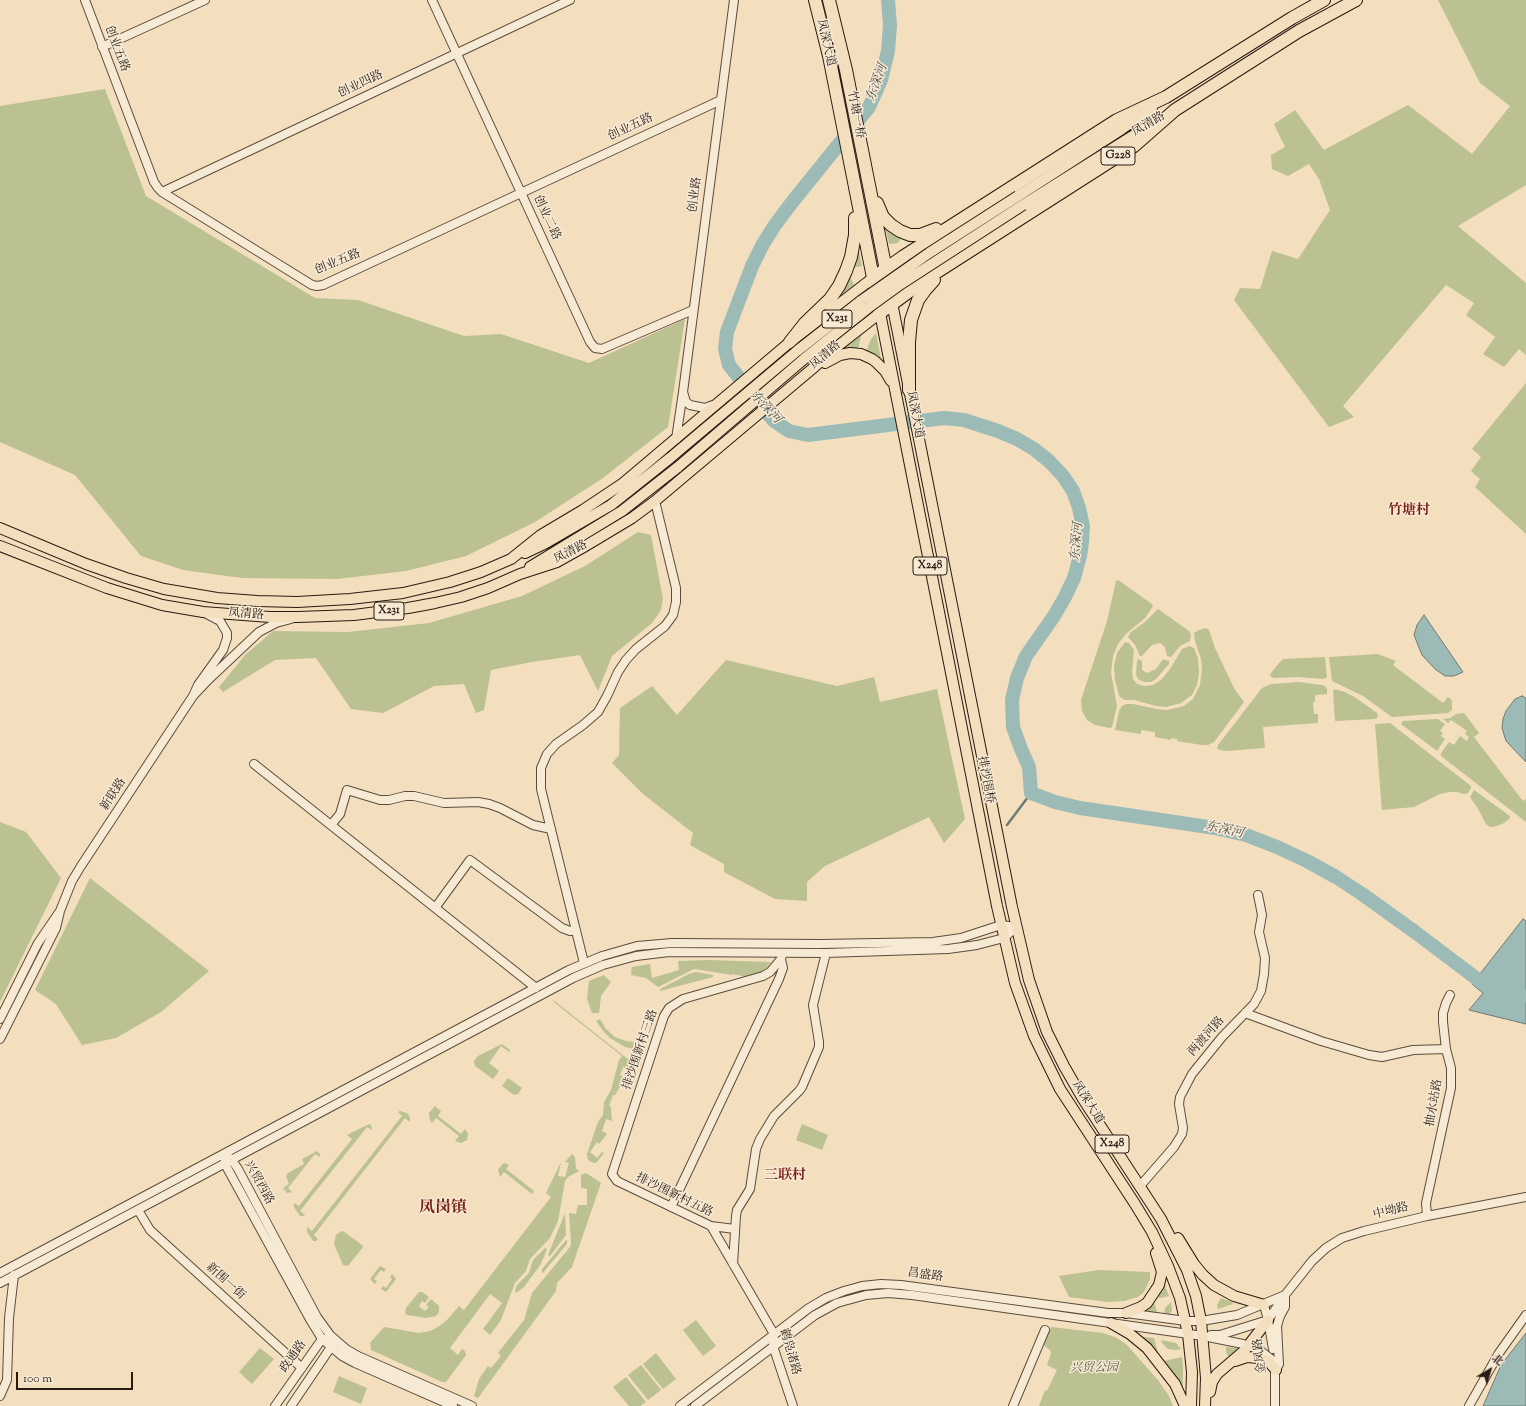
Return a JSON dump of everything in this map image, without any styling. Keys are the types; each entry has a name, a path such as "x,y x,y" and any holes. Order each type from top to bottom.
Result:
{"highway":[{"name":"凤深大道","path":"815,0 834,86"},
{"name":"凤深大道","path":"829,0 846,70"},
{"name":"凤清路","path":"873,278 1117,120 1166,97 1324,0"},
{"name":"凤清路","path":"880,313 892,303 966,253 1134,146 1175,110 1299,32 1356,0"},
{"name":"竹塘一桥","path":"846,70 865,166"},
{"name":"竹塘一桥","path":"834,86 853,177"},
{"name":"凤深大道","path":"865,166 892,303"},
{"name":"G228","path":"865,166 873,183 878,206 883,217 896,229 910,235 920,235 930,232 968,208 994,199"},
{"name":"凤深大道","path":"853,177 880,313"},
{"path":"790,342 805,323 830,299 847,270 855,235 856,220 852,196 853,177"},
{"path":"910,390 911,326 918,300 931,284 954,266 966,253"}],"main road":[{"name":"凤清路","path":"520,574 622,511 678,467 804,359 868,308 1166,97"},
{"name":"凤清路","path":"0,528 86,564 138,582 191,594 244,600 323,601 403,593 429,588 467,577 546,543 611,505 670,458 802,347 862,300 929,253 1175,110"},
{"name":"凤清路","path":"512,558 541,534 583,510 622,484 790,342 873,278"},
{"name":"凤深大道","path":"892,303 965,669"},
{"name":"凤清路","path":"0,546 107,588 162,604 203,612 298,617 354,615 435,603 482,590 520,574 557,562 607,534 655,501 835,348 880,313"},
{"name":"凤深大道","path":"880,313 951,674"},
{"path":"812,369 840,354 861,354 872,359 880,366 888,376 895,390"},
{"name":"排沙围桥","path":"965,669 1007,882"},
{"name":"排沙围桥","path":"951,674 994,890"},
{"name":"凤深大道","path":"1007,882 1032,992 1055,1049 1083,1099 1150,1201 1170,1236 1196,1296 1203,1336 1206,1406"},
{"name":"凤深大道","path":"994,890 1008,961 1021,1003 1042,1054 1070,1105 1152,1232 1168,1266 1180,1298 1186,1321 1192,1372 1191,1406"},
{"path":"1150,1201 1164,1214 1194,1264 1208,1281 1220,1290 1234,1296 1264,1305"},
{"path":"1126,1313 1141,1307 1152,1297 1159,1285 1162,1272 1157,1255 1142,1227 1135,1204"},
{"path":"1206,1406 1212,1382 1217,1374 1229,1362 1242,1353 1268,1320"},
{"path":"1111,1323 1130,1334 1147,1348 1175,1384 1185,1406"},
{"path":"1229,1362 1247,1357 1256,1357 1269,1362 1276,1370"}],"street":[{"name":"创业五路","path":"85,0 154,182 162,192 312,285 317,286 323,285 721,100"},
{"path":"102,47 205,0"},
{"name":"创业二路","path":"432,0 590,342 595,348 602,349 694,310"},
{"name":"创业四路","path":"162,192 570,0"},
{"name":"创业路","path":"676,439 734,0"},
{"path":"683,392 686,402 694,407 705,408 717,403"},
{"path":"584,963 541,789 541,768 547,754 556,744 587,722 598,712 618,672 626,660 670,621 675,608 676,588 655,501"},
{"name":"新联路","path":"0,1039 56,928 60,911 72,881 193,696 198,685 223,650 227,633 220,621 203,612"},
{"name":"新联路","path":"193,696 259,632 276,623 298,617"},
{"path":"254,764 536,988"},
{"path":"331,825 340,814 347,790 380,800 414,796 444,803 478,802 489,804 533,825 551,829"},
{"path":"435,908 470,860 562,928 570,931 576,930"},
{"name":"两渡河路","path":"1140,1186 1174,1147 1182,1134 1183,1128 1179,1104 1180,1096 1192,1074 1206,1055 1258,998 1264,974 1264,950 1259,932 1262,915 1258,895"},
{"name":"新联路","path":"0,1019 38,943 60,911"},
{"path":"0,1273 536,988 584,963 619,950 654,944 689,942 820,944 933,942 962,938 1001,926 1016,927"},
{"path":"0,1283 566,982 602,965 636,956 670,952 782,956 948,949 977,945 1004,938 1016,927"},
{"path":"733,1264 735,1229 738,1210 750,1188 756,1149 760,1139 774,1116 802,1086 819,1047 813,1005 826,953"},
{"path":"671,1207 779,979 783,968 782,956"},
{"name":"排沙围新村三路","path":"612,1174 663,1020 669,1008 683,999 763,976 770,972 782,956"},
{"name":"抽水站路","path":"1427,1216 1426,1203 1451,1088 1451,1068 1446,1049 1443,1013 1450,995"},
{"path":"1245,1013 1321,1041 1369,1055 1382,1056 1413,1050 1446,1049"},
{"name":"兴贸西路","path":"225,1154 311,1321 322,1339"},
{"name":"兴贸西路","path":"229,1162 333,1344 355,1363 453,1406"},
{"name":"排沙围新村五路","path":"612,1174 617,1181 710,1226 733,1264"},
{"name":"中坳路","path":"1268,1320 1285,1295 1312,1261 1334,1242 1364,1231 1427,1216 1526,1197"},
{"name":"新围一街","path":"138,1210 150,1230 302,1368"},
{"path":"710,1226 735,1229"},
{"name":"鹤凫渚路","path":"733,1264 774,1334 773,1346 793,1406"},
{"path":"0,1396 4,1389 7,1374 9,1318 14,1275"},
{"name":"昌盛路","path":"680,1406 809,1308 826,1298 853,1288 881,1284 901,1285 1108,1313 1126,1313 1201,1322 1237,1315 1285,1295"},
{"name":"昌盛路","path":"695,1406 773,1346 827,1308 846,1300 877,1293 912,1295 1203,1336"},
{"path":"1276,1370 1279,1364 1277,1326 1285,1307 1285,1295"},
{"name":"金凤路","path":"1264,1305 1268,1320 1276,1370 1275,1406"},
{"path":"1469,1406 1499,1353 1526,1315"},
{"path":"1203,1336 1220,1335 1268,1320"},
{"path":"1013,1406 1045,1330"},
{"path":"1203,1336 1258,1349 1267,1355 1276,1370"},
{"name":"政通路","path":"275,1406 322,1339 333,1344"},
{"path":"291,1406 333,1344"},
{"name":"兴贸西路","path":"333,1344 472,1406"}],"green space":[{"path":"1438,0 1526,0 1526,185 1458,226 1526,283 1526,355 1519,349 1504,367 1483,354 1495,337 1466,315 1474,303 1446,285 1343,406 1354,417 1329,427 1234,300 1240,288 1260,289 1272,251 1298,259 1330,210 1319,179 1309,164 1288,176 1272,169 1271,155 1285,147 1274,124 1295,110 1324,150 1408,105 1472,154 1510,106 1480,83"},
{"path":"105,89 146,196 315,298 358,300 464,336 501,334 589,363 685,319 668,427 603,478 535,522 466,556 406,571 337,579 242,578 183,570 141,556 75,475 0,442 0,106"},
{"path":"885,226 902,236 898,243 889,244"},
{"path":"858,246 862,266 851,268"},
{"path":"849,275 854,285 835,299"},
{"path":"862,332 858,349 841,351 840,349"},
{"path":"876,333 881,359 879,360 866,352 871,339"},
{"path":"1526,383 1526,534 1475,487 1480,479 1471,471 1481,457 1472,449"},
{"path":"638,532 651,535 663,599 661,610 652,623 612,656 598,691 580,655 491,670 484,710 476,713 464,684 434,686 383,713 351,709 316,658 275,660 223,692 219,687 245,655 273,631 348,632 429,623 522,596 585,566"},
{"path":"1118,580 1153,606 1145,618 1126,634 1118,644 1113,656 1111,673 1117,706 1112,727 1110,728 1095,725 1087,720 1082,711 1081,700 1107,621 1116,581"},
{"path":"1158,609 1189,631 1191,634 1190,641 1180,646 1171,657 1167,656 1165,647 1160,643 1152,645 1142,656 1140,656 1135,645 1128,637 1131,632 1145,622"},
{"path":"1206,628 1209,630 1215,648 1234,688 1244,702 1214,742 1208,745 1202,745 1177,741 1177,739 1171,738 1171,740 1155,737 1155,732 1141,730 1141,734 1115,730 1119,711 1122,706 1126,704 1167,710 1184,706 1193,699 1200,685 1202,669 1194,633"},
{"path":"1125,642 1129,643 1134,650 1132,672 1133,679 1137,684 1144,686 1153,685 1161,680 1170,669 1182,649 1189,646 1194,648 1198,658 1199,673 1197,685 1192,695 1181,703 1166,707 1121,698 1115,680 1114,666 1117,653"},
{"path":"1378,654 1396,661 1393,665 1443,703 1448,697 1452,700 1452,710 1448,713 1392,717 1363,696 1332,681 1329,657"},
{"path":"1325,657 1327,677 1324,679 1298,677 1274,678 1270,676 1283,659"},
{"path":"1138,659 1142,661 1142,670 1147,673 1156,669 1163,659 1169,661 1169,664 1156,679 1151,682 1144,682 1138,679 1136,674"},
{"path":"726,660 837,686 874,677 880,702 937,689 965,819 944,843 929,817 825,866 807,882 807,901 775,899 724,872 724,864 690,845 693,833 643,794 612,763 619,755 620,708 652,686 677,715"},
{"path":"1299,682 1325,686 1327,689 1327,694 1315,695 1315,702 1313,702 1314,714 1318,714 1318,723 1263,727 1265,748 1226,751 1219,750 1217,748 1262,688 1271,684"},
{"path":"1334,689 1345,692 1356,698 1377,713 1378,717 1375,719 1335,721"},
{"path":"1464,713 1479,733 1474,737 1523,801 1526,799 1526,822 1441,756 1441,753 1449,742 1454,745 1460,736 1467,741 1469,737 1465,734 1467,731 1451,720 1448,723 1443,719 1450,718 1456,714"},
{"path":"1438,719 1445,724 1440,731 1443,733 1441,736 1445,739 1437,751 1401,724 1403,721"},
{"path":"1390,723 1471,786 1468,793 1464,794 1449,792 1440,794 1414,807 1382,810 1375,724"},
{"path":"1474,790 1510,816 1510,818 1497,826 1490,827 1486,824 1470,797"},
{"path":"0,822 26,832 61,878 0,1002"},
{"path":"90,878 209,971 161,1012 116,1038 82,1045 56,1004 35,990"},
{"path":"707,960 771,962 758,974 746,977 694,969 658,987 646,978 631,975 632,967 650,964 652,978 679,970 678,961"},
{"path":"696,972 713,975 713,977 660,991 660,989"},
{"path":"604,975 611,982 601,996 599,1013 592,1013 587,999 589,981"},
{"path":"552,999 634,1064 633,1069 623,1067 620,1075 625,1078 615,1095 613,1095 609,1106 611,1107 612,1121 606,1119 602,1131 607,1134 599,1144 597,1142 590,1152 597,1158 602,1152 604,1153 597,1162 594,1163 588,1160 587,1154 598,1122 603,1115 604,1102 611,1090 619,1060 622,1056 555,1003"},
{"path":"600,1019 606,1029 615,1037 626,1041 636,1042 642,1040 639,1050 625,1047 610,1038 596,1021"},
{"path":"502,1044 510,1050 509,1052 501,1046 489,1063 499,1071 493,1079 475,1066 474,1061 478,1056"},
{"path":"508,1078 522,1088 518,1094 514,1095 502,1086"},
{"path":"435,1106 441,1111 438,1116 461,1134 465,1129 468,1134 467,1140 461,1143 455,1141 459,1136 436,1118 432,1123 429,1113"},
{"path":"400,1111 407,1113 410,1117 410,1122 405,1118 314,1235 318,1239 313,1241 307,1232 307,1227 312,1231 402,1116 398,1112"},
{"path":"369,1124 371,1125 372,1130 367,1127 300,1211 305,1215 300,1216 294,1207 294,1203 299,1206 352,1139 347,1135"},
{"path":"802,1124 828,1135 822,1150 796,1140"},
{"path":"317,1151 320,1154 320,1157 315,1154 288,1188 292,1192 287,1193 283,1188 289,1184 286,1176 288,1173 304,1164 302,1159"},
{"path":"572,1154 575,1157 576,1169 579,1171 568,1177 565,1181 558,1221 550,1238 530,1259 526,1271 515,1283 501,1320 490,1335 483,1329 502,1303 490,1294 450,1348 458,1355 462,1349 465,1351 466,1355 446,1382 442,1382 371,1350 370,1343 384,1327 419,1333 430,1331 447,1320 459,1306 464,1310 551,1197 546,1193 561,1162 558,1176 565,1177 569,1163 565,1162"},
{"path":"504,1163 509,1165 506,1169 534,1191 532,1194 504,1172 500,1177 498,1169"},
{"path":"586,1173 601,1183 572,1267 557,1283 556,1291 478,1398 474,1396 479,1379 488,1366 491,1368 501,1356 498,1353 524,1320 532,1293 570,1247 569,1213 576,1214 578,1205 587,1205 587,1189 581,1188 581,1175"},
{"path":"565,1213 566,1235 550,1256 548,1255"},
{"path":"343,1231 363,1247 348,1266 343,1265 334,1244 336,1235"},
{"path":"567,1239 567,1244 542,1274 542,1269"},
{"path":"545,1248 547,1249 541,1264 524,1287 516,1293 515,1291 517,1285 529,1273 533,1260"},
{"path":"380,1266 386,1269 384,1272 381,1270 374,1279 377,1281 375,1284 370,1279"},
{"path":"1099,1270 1150,1272 1150,1279 1144,1292 1138,1297 1124,1301 1108,1302 1069,1297 1059,1276"},
{"path":"392,1274 396,1279 386,1292 381,1289 383,1286 386,1288 392,1279 390,1277"},
{"path":"1164,1283 1169,1296 1160,1298 1158,1297"},
{"path":"419,1292 422,1292 429,1297 425,1303 422,1301 419,1306 425,1311 429,1307 426,1305 431,1299 439,1306 439,1312 436,1316 426,1318 407,1315 405,1313 406,1308"},
{"path":"1221,1298 1232,1302 1233,1304 1218,1309 1217,1305"},
{"path":"1154,1302 1158,1314 1142,1312 1149,1307"},
{"path":"1171,1302 1172,1311 1169,1314 1164,1315 1165,1308"},
{"path":"696,1320 716,1346 703,1356 683,1330"},
{"name":"兴贸公园","path":"1051,1327 1103,1333 1115,1337 1126,1344 1158,1380 1169,1396 1173,1406 1039,1406 1045,1390 1047,1391 1057,1370 1047,1365 1051,1353 1050,1350 1043,1345"},
{"path":"1143,1338 1154,1338 1159,1356"},
{"path":"1161,1340 1176,1343 1181,1349 1168,1349"},
{"path":"1226,1347 1237,1348 1239,1350 1229,1358 1226,1352"},
{"path":"260,1348 274,1359 252,1384 239,1372"},
{"path":"656,1353 676,1379 663,1389 643,1364"},
{"path":"1182,1357 1183,1365 1183,1387 1164,1361"},
{"path":"641,1365 661,1390 648,1400 628,1375"},
{"path":"339,1376 367,1388 361,1404 333,1392"},
{"path":"626,1377 646,1402 640,1406 629,1406 613,1387"}],"water":[{"path":"1424,615 1463,672 1454,676 1445,676 1435,669 1422,655 1414,635 1417,625"},
{"path":"1522,696 1526,698 1526,762 1506,741 1502,728 1506,711 1515,699"},
{"path":"1523,919 1526,921 1526,1024 1469,1010 1483,993 1472,984"},
{"path":"1526,1333 1526,1406 1483,1406 1501,1365"}],"waterway":[{"name":"东深河","path":"888,0 890,25 888,51 881,80 869,107 793,201 763,244 752,266 727,332 725,349 729,365 773,420 789,431 808,435 944,418 964,420 1017,439 1034,449 1049,461 1063,476 1073,491 1083,526 1080,556 1074,578 1065,597 1054,616 1026,656 1017,678 1012,700 1013,727 1029,767 1031,793 1055,802 1080,808 1215,828 1246,835 1277,847 1336,877 1362,894 1489,988 1526,996"},
{"path":"1007,825 1031,793"}],"district":[{"name":"竹塘村","path":"1409,512"},
{"name":"三联村","path":"785,1177"},
{"name":"凤岗镇","path":"443,1209"}]}
